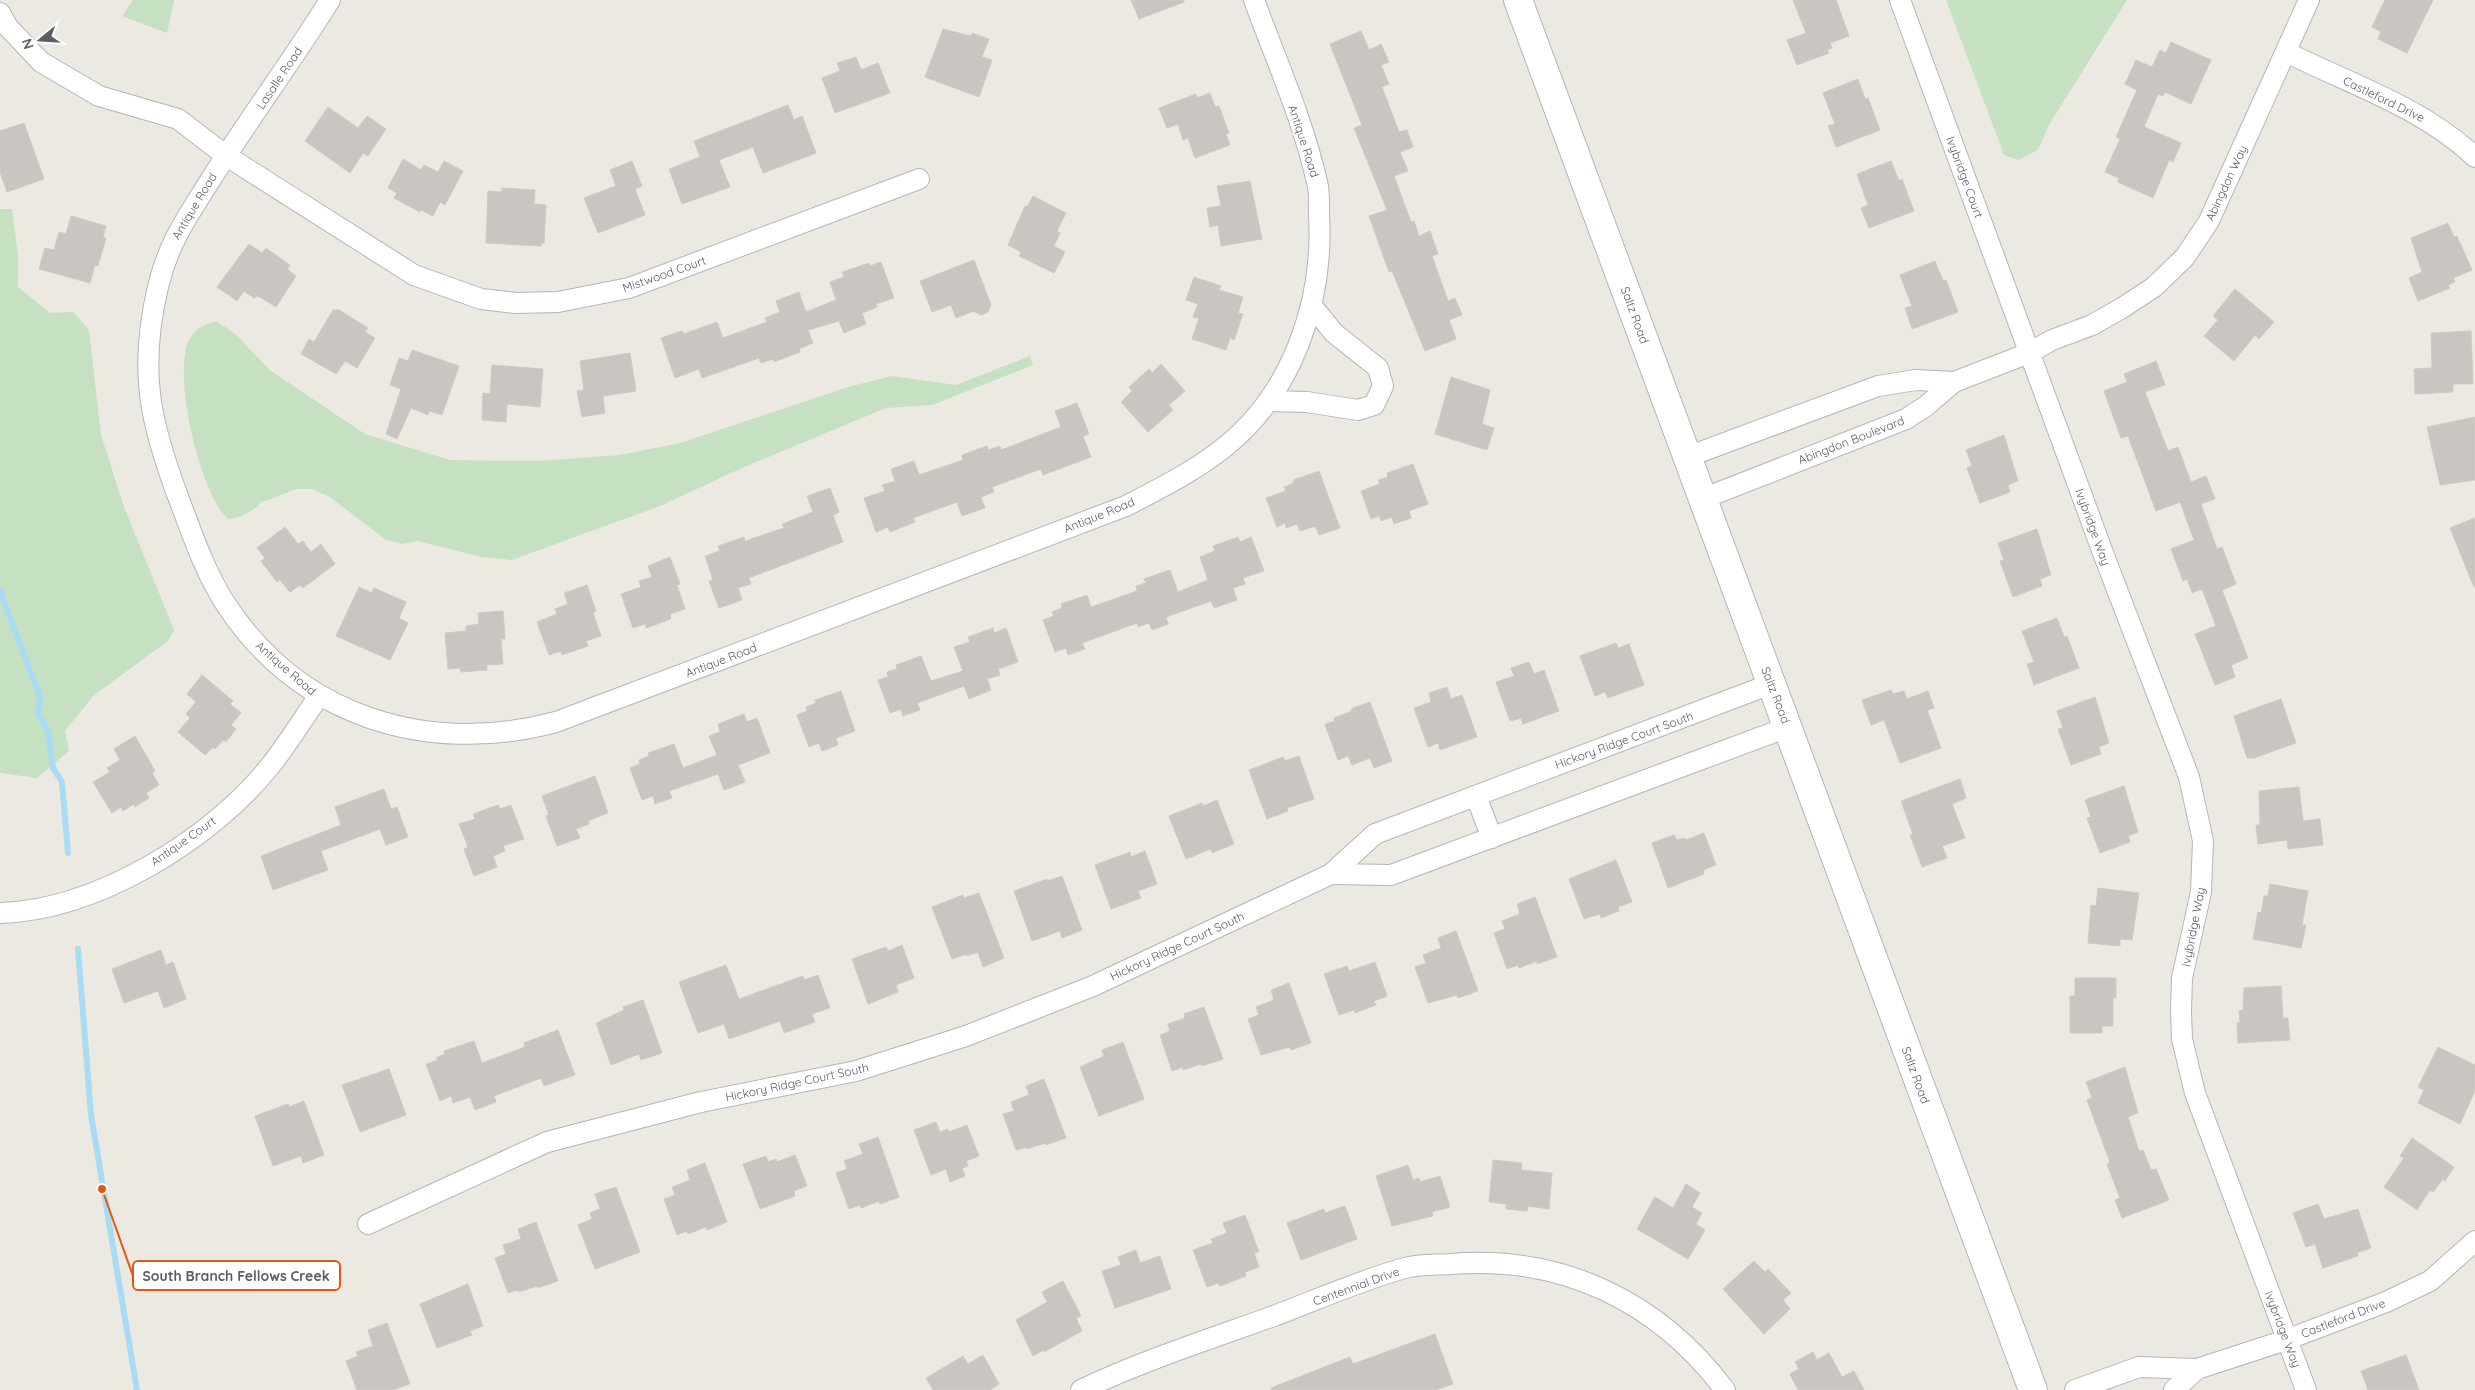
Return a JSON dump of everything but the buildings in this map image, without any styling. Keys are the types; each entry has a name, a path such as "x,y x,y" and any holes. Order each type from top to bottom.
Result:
{"street":[{"name":"Lasalle Road","path":"225,154 330,0"},
{"name":"Antique Road","path":"225,154 175,235 158,287 146,366 152,414 161,451 192,535 224,601 242,628 267,655 319,696 383,722 439,734 509,733 556,722 1126,506 1190,472 1228,445 1269,401 1290,364 1312,306 1321,246 1318,184 1302,130 1254,0"},
{"name":"Saltz Road","path":"1518,0 2032,1390"},
{"name":"Ivybridge Court","path":"1900,0 2029,353"},
{"name":"Abingdon Way","path":"1954,382 2029,353 2052,340 2092,325 2154,287 2185,257 2209,221 2309,0"},
{"name":"Mistwood Court","path":"0,13 8,27 41,62 99,96 178,119 225,154 414,275 481,299 516,302 558,302 629,288 919,179"},
{"name":"Castleford Drive","path":"2286,52 2420,115 2445,131 2475,157"},
{"path":"1269,401 1307,402 1358,410 1374,405 1383,386 1378,368 1334,333 1312,306"},
{"name":"Ivybridge Way","path":"2029,353 2133,634 2189,777 2203,841 2201,892 2182,978 2182,1039 2195,1093 2306,1390"},
{"path":"1687,457 1878,386 1916,380 1954,382"},
{"name":"Abingdon Boulevard","path":"1702,499 1906,419 1926,406 1954,382"},
{"name":"Hickory Ridge Court South","path":"368,1224 548,1142 701,1102 856,1072 966,1036 1093,986 1331,874 1375,834 1772,684"},
{"name":"Antique Court","path":"0,913 28,912 89,895 148,866 188,840 229,808 270,766 319,696"},
{"name":"Hickory Ridge Court South","path":"1331,874 1391,875 1788,727"},
{"path":"1476,796 1492,838"},
{"name":"Castleford Drive","path":"2075,1390 2139,1367 2197,1369 2286,1340 2386,1302 2430,1281 2475,1241"},
{"name":"Centennial Drive","path":"1081,1390 1175,1352 1407,1268 1476,1262 1522,1264 1554,1271 1599,1286 1662,1324 1711,1372 1725,1390"},
{"name":"Castleford Drive","path":"2174,1390 2197,1369"}],"green space":[{"path":"133,0 174,0 167,33 122,16"},
{"path":"1946,0 2127,0 2049,125 2038,150 2019,160 2004,155"},
{"path":"0,209 12,209 18,256 18,287 50,313 73,312 89,330 101,435 124,507 174,630 168,641 94,695 65,731 69,751 37,778 0,773"},
{"path":"216,321 234,333 271,371 365,434 450,460 537,461 620,455 680,443 848,387 892,376 956,385 1030,356 1033,365 932,405 886,408 742,468 660,506 512,560 482,557 418,541 402,544 386,540 330,497 312,489 296,489 260,503 256,508 239,517 228,519 218,506 199,461 186,405 184,379 185,357 189,340 201,328"}],"waterway":[{"path":"0,591 40,697 38,713 48,732 53,768 62,782 68,853"},
{"path":"78,949 91,1115 137,1390"}],"place":[{"name":"South Branch Fellows Creek","path":"102,1189"}]}
